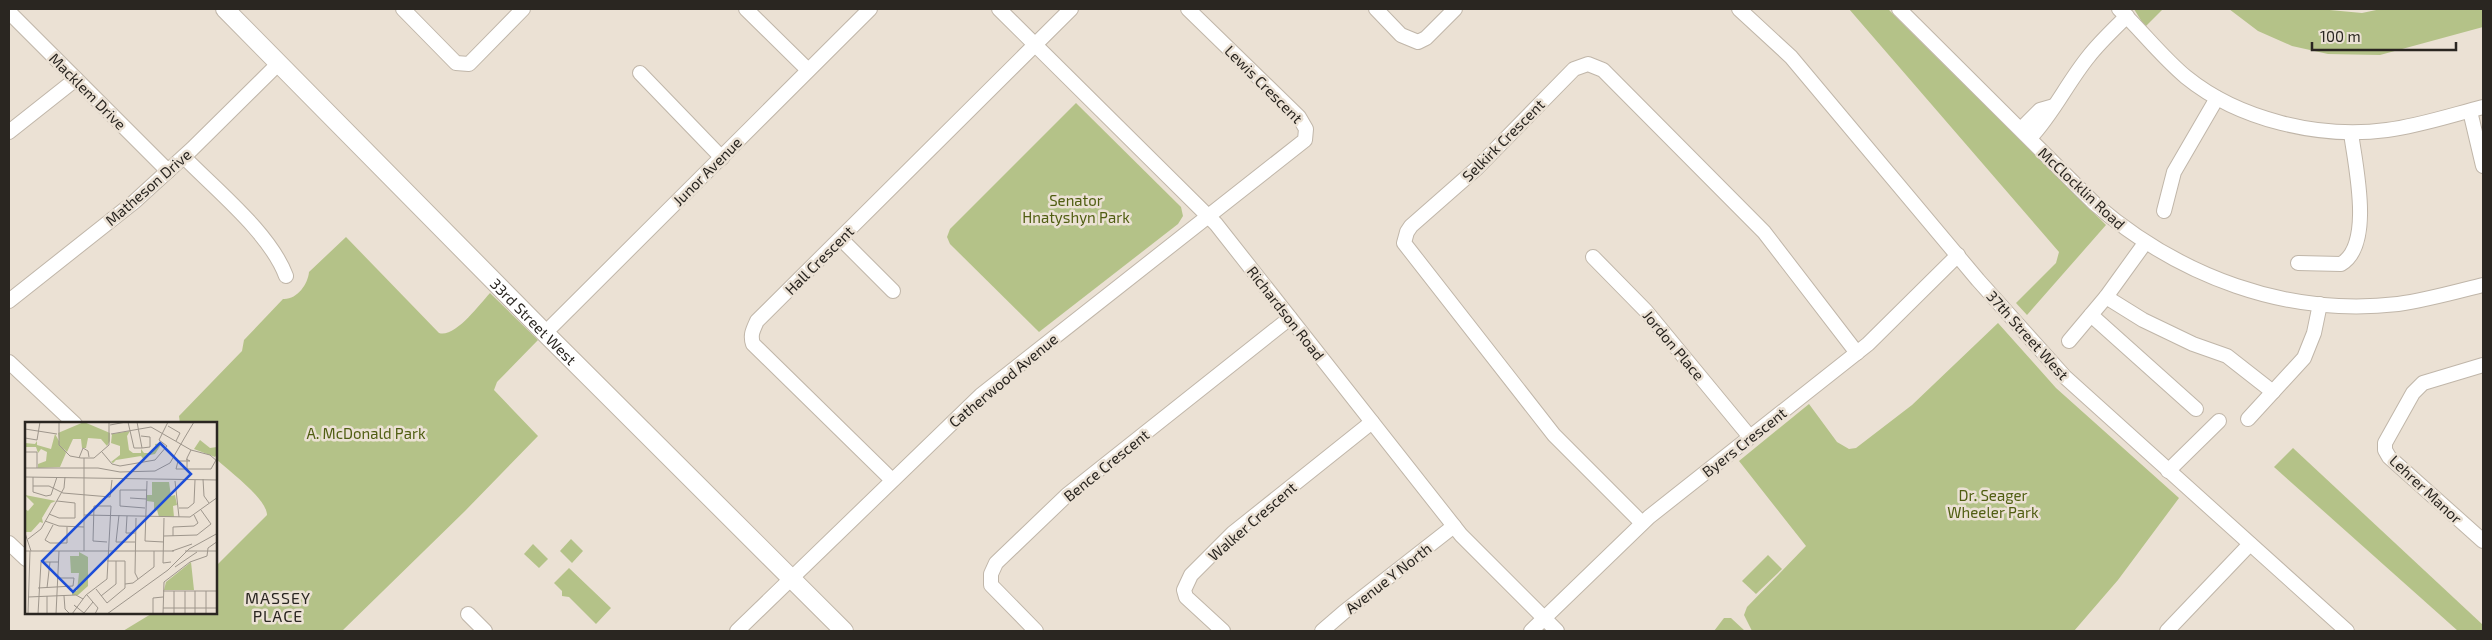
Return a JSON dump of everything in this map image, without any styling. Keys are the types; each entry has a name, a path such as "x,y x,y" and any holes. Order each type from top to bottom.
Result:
{"main road":[{"name":"33rd Street West","path":"225,9 545,333 844,631"}],"street":[{"path":"403,9 456,63 462,65 468,64 523,9"},
{"path":"746,9 808,70"},
{"name":"Junor Avenue","path":"545,333 870,9"},
{"name":"Richardson Road","path":"999,9 1207,216 1454,526 1557,631"},
{"path":"1035,44 1071,9"},
{"name":"Lewis Crescent","path":"1188,9 1299,118 1306,128 1305,140 1300,146 1207,216"},
{"path":"1376,9 1401,35 1418,42 1426,38 1455,9"},
{"name":"37th Street West","path":"1739,9 1791,57 1958,255 2065,377 2347,631"},
{"name":"McClocklin Road","path":"1899,9 2095,204 2145,243 2183,265 2225,283 2271,296 2320,304 2360,306 2398,304 2435,298 2483,285"},
{"name":"Macklem Drive","path":"9,12 168,172"},
{"path":"2025,134 2048,119 2054,106 2088,57 2123,12 2186,76 2217,98 2278,122 2298,127 2351,133 2389,130 2476,109 2483,166"},
{"name":"Hall Crescent","path":"892,480 753,344 751,337 757,321 1035,44"},
{"name":"Matheson Drive","path":"9,301 134,202 184,157 278,64"},
{"name":"Selkirk Crescent","path":"1642,523 1559,440 1404,243 1406,232 1411,226 1477,168 1574,69 1588,64 1603,70 1750,216 1857,353"},
{"path":"640,73 722,158"},
{"path":"9,132 76,79"},
{"path":"2164,211 2174,172 2217,98"},
{"path":"2298,263 2341,264 2354,251 2361,204 2351,133"},
{"path":"184,157 264,238 277,256 286,276"},
{"name":"Catherwood Avenue","path":"737,631 981,394 1207,216"},
{"path":"840,239 893,291"},
{"path":"2069,341 2106,297 2145,243"},
{"name":"Byers Crescent","path":"1531,631 1642,523 1874,339 1958,255"},
{"name":"Jordon Place","path":"1593,257 1646,311 1750,437"},
{"path":"2106,297 2143,320 2193,344 2227,356 2273,392"},
{"path":"2248,419 2304,358 2314,333 2320,304"},
{"path":"2091,315 2196,409"},
{"name":"Bence Crescent","path":"1036,631 991,585 991,574 996,563 1067,495 1290,318"},
{"path":"9,362 73,422"},
{"name":"Lehrer Manor","path":"2483,365 2423,383 2413,393 2385,443 2385,450 2390,457 2483,541"},
{"path":"2168,471 2219,421"},
{"name":"Walker Crescent","path":"1223,631 1186,597 1184,590 1191,575 1242,525 1372,422"},
{"name":"Avenue Y North","path":"1322,631 1454,526"},
{"path":"9,543 25,559"},
{"path":"2167,631 2250,544"},
{"path":"468,614 485,631"}],"green space":[{"path":"1849,9 1888,9 2106,225 2027,315 2016,303 2056,263 2059,252"},
{"path":"2134,9 2163,9 2145,27"},
{"path":"2229,9 2319,9 2362,13 2381,9 2483,9 2483,27 2380,55 2328,54 2292,46 2258,31"},
{"name":"Senator Hnatyshyn Park","path":"1076,103 1181,207 1183,216 1178,224 1039,332 950,244 947,237 950,229"},
{"name":"A. McDonald Park","path":"346,237 439,333 452,331 459,326 490,293 538,340 497,382 494,390 538,436 465,511 342,631 123,631 149,615 218,615 218,564 267,515 261,501 254,493 218,461 218,422 180,422 179,416 242,351 244,340 283,299 293,297 301,290 309,272"},
{"name":"Dr. Seager Wheeler Park","path":"1998,323 2056,388 2179,498 2118,580 2074,631 1752,631 1744,615 1747,607 1806,546 1739,461 1809,404 1837,442 1849,449 1856,448 1912,405"},
{"path":"2293,448 2483,625 2483,631 2458,631 2274,467"},
{"path":"571,539 583,551 572,563 560,551"},
{"path":"533,544 548,559 539,568 524,554"},
{"path":"1768,555 1782,569 1756,594 1742,581"},
{"path":"569,568 611,608 596,624 569,597 562,596 562,591 554,583"},
{"path":"1724,618 1731,618 1745,631 1714,631"}],"district":[{"name":"MASSEY PLACE","path":"278,606"}]}
